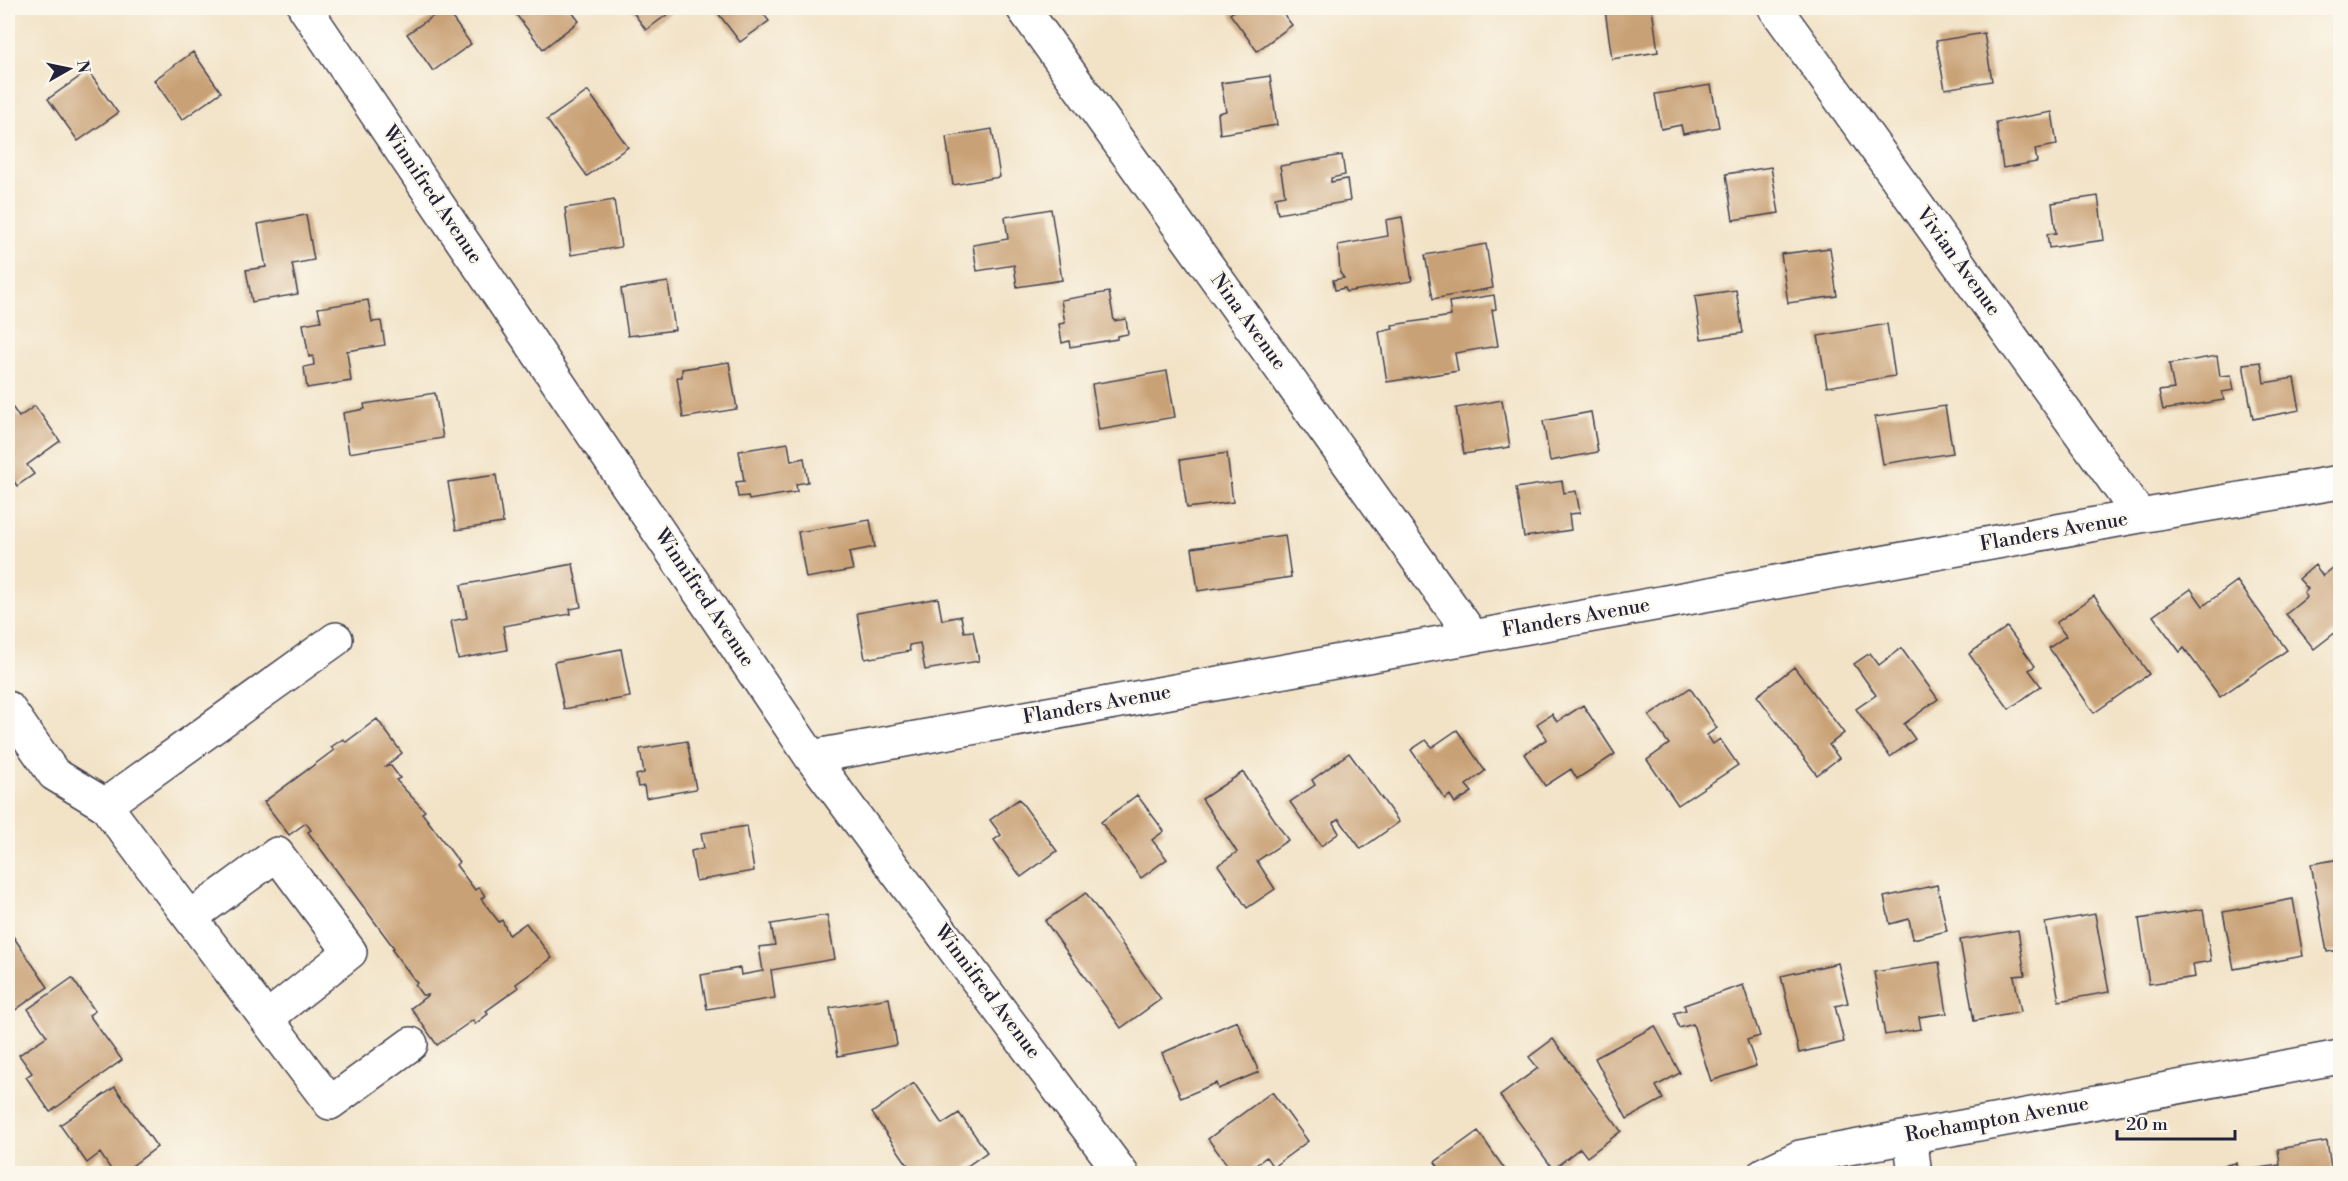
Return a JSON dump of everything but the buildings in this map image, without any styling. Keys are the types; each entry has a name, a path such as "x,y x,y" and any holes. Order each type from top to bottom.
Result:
{"street":[{"name":"Winnifred Avenue","path":"305,8 811,757 1122,1173"},
{"name":"Nina Avenue","path":"1023,8 1473,637"},
{"name":"Vivian Avenue","path":"1775,8 2140,516"},
{"name":"Flanders Avenue","path":"811,757 2140,516 2340,482"},
{"path":"105,805 336,639"},
{"path":"8,708 54,774 105,805 330,1103 411,1044"},
{"path":"191,917 277,854 350,952 267,1018"},
{"name":"Roehampton Avenue","path":"1764,1173 1800,1157 2340,1057"},
{"path":"1910,1136 1915,1173"}]}
